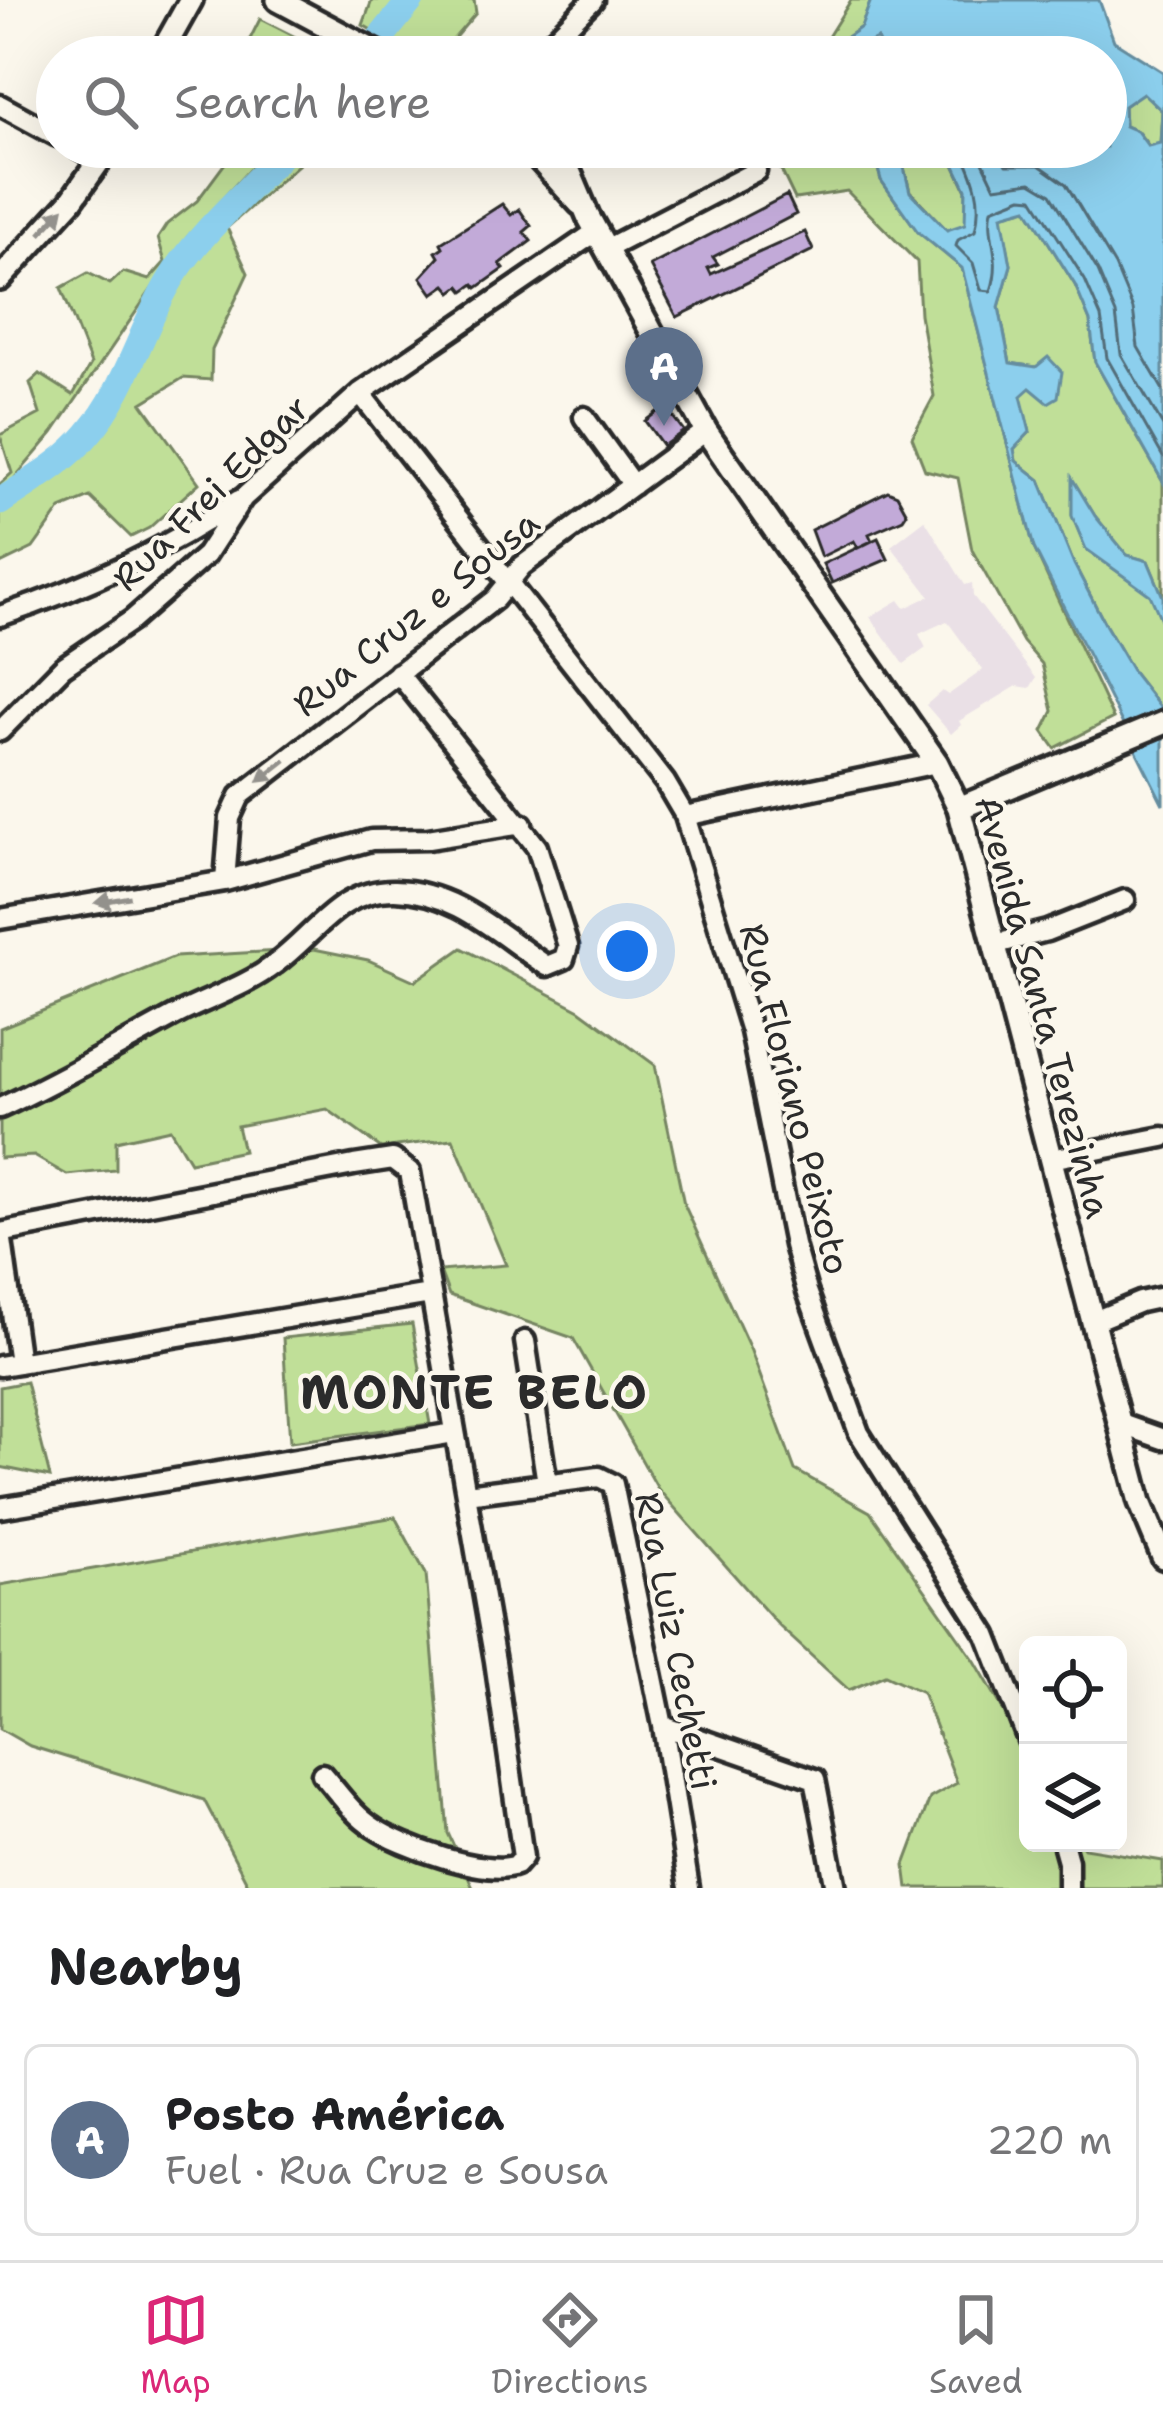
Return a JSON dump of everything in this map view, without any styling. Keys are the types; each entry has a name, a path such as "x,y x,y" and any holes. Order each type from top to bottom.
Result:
{"main road":[{"path":"170,36 190,0"},
{"path":"278,0 345,36"},
{"path":"0,279 93,168"},
{"name":"Avenida Santa Terezinha","path":"548,168 584,207"},
{"name":"Avenida Santa Terezinha","path":"568,168 584,207 706,431 937,764 959,808 1140,1502 1163,1557"},
{"path":"959,808 1163,723"}],"street":[{"path":"557,36 593,0"},
{"path":"0,105 36,125"},
{"name":"Rua Frei Edgar","path":"0,731 63,667 132,620 206,555 243,497 360,393 602,240 756,171"},
{"name":"Rua Floriano Peixoto","path":"360,393 665,782 685,815 752,1031 794,1245 814,1311 860,1432 987,1635 1019,1717"},
{"path":"584,417 633,485"},
{"name":"Rua Cruz e Sousa","path":"225,881 230,818 240,796 495,598 522,566 706,431"},
{"path":"0,616 109,577 173,544 243,497"},
{"path":"0,1108 266,970 345,902 368,891 398,890 447,900 547,966 568,955 537,847 398,673"},
{"path":"685,815 937,764"},
{"path":"0,920 225,881 371,839 428,839 522,824"},
{"path":"996,944 1047,931 1125,900"},
{"path":"1051,1160 1163,1137"},
{"path":"322,1774 360,1816 391,1837 497,1869 516,1865 523,1857 410,1172 393,1159 0,1233 10,1364 430,1294"},
{"path":"1094,1321 1163,1298"},
{"path":"525,1341 547,1483"},
{"path":"1121,1424 1163,1439"},
{"path":"0,1508 454,1433"},
{"name":"Rua Luiz Cechetti","path":"466,1494 599,1477 613,1484 663,1726 689,1888"},
{"path":"663,1726 815,1779 836,1888"},
{"path":"1066,1852 1068,1888"}],"shaded area":[{"path":"925,520 965,585 972,583 973,596 1036,678 1030,688 1017,686 959,721 961,725 951,734 926,705 983,670 947,621 919,634 926,648 904,664 870,617 899,600 905,608 930,596 891,546"}],"green space":[{"path":"372,0 401,0 375,32 363,25"},
{"path":"418,0 474,0 476,13 456,36 389,36"},
{"path":"851,0 871,0 861,27 848,36 828,36"},
{"path":"260,19 294,36 252,36"},
{"path":"1143,92 1162,111 1160,144 1149,146 1127,127 1127,104"},
{"path":"221,168 251,168 188,236 53,433 0,495 0,484 12,473 0,435 40,414 30,383 40,374 73,395 91,364 61,288 88,273 110,284 123,272 149,280 165,262 158,238 167,224 197,201"},
{"path":"273,168 295,168 227,228 248,273 212,350 211,380 183,378 142,403 199,483 149,528 131,537 90,497 61,509 33,548 0,564 0,510 89,442 195,250"},
{"path":"780,168 878,168 881,180 918,232 962,268 1034,548 1113,718 1055,748 1043,731 1053,711 1042,664 1023,642 972,550 958,478 925,470 912,437 934,396 917,262 847,191 795,199"},
{"path":"904,168 956,168 966,190 966,224 948,231 910,191"},
{"path":"1027,208 1075,285 1090,321 1095,362 1163,482 1163,597 1148,561 1127,555 1073,480 1072,515 1086,549 1151,595 1163,624 1163,711 1106,626 1074,564 1040,480 1016,461 1014,449 1030,432 1020,396 1030,387 1036,367 1010,363 999,307 1011,265 1001,215"},
{"path":"462,948 580,1010 655,1065 684,1204 751,1351 795,1470 870,1512 975,1661 1019,1737 1019,1852 1108,1852 1163,1861 1163,1888 908,1888 905,1865 930,1798 957,1783 922,1692 885,1675 849,1690 780,1627 658,1489 573,1338 449,1295 440,1271 506,1265 453,1139 381,1148 327,1109 237,1126 243,1151 190,1162 170,1129 116,1141 116,1170 67,1175 34,1156 0,1158 0,1028 175,957 314,949 368,960 415,981"},
{"path":"412,1324 430,1424 290,1442 283,1338"},
{"path":"26,1382 50,1477 0,1467 0,1387"},
{"path":"395,1517 426,1574 448,1833 473,1888 250,1888 204,1800 30,1746 0,1729 0,1585"}],"water":[{"path":"871,0 1099,0 1112,36 848,36 861,27"},
{"path":"1127,49 1163,72 1163,482 1095,362 1090,321 1075,285 1027,208 1002,215 1011,265 999,307 1010,363 1036,367 1048,357 1062,372 1058,397 1048,403 1030,388 1021,396 1030,432 1014,449 1016,461 1040,480 1074,564 1106,626 1163,711 1163,804 1034,548 962,268 918,232 881,180 878,168 904,168 910,192 947,230 965,224 966,189 956,168 1127,168 1127,127 1137,131 1148,146 1160,143 1162,111 1143,93 1127,104"},
{"path":"1072,478 1127,555 1148,561 1163,597 1163,624 1150,595 1086,549 1072,516"}],"building":[{"path":"787,195 796,214 713,257 718,264 708,268 711,274 805,232 813,250 677,317 650,266"},
{"path":"502,204 511,215 519,209 531,226 524,232 531,241 477,288 474,284 464,291 460,286 452,292 446,285 433,294 421,277 439,257 436,252 443,247 441,243"},
{"path":"665,406 684,431 663,446 645,421"},
{"path":"888,491 897,495 907,513 903,519 869,534 872,541 858,548 854,541 821,557 811,530"},
{"path":"878,538 888,559 832,583 823,564"}],"waterway":[{"path":"382,36 411,0"},
{"path":"0,502 58,463 88,434 114,396 176,271 268,168"}],"place":[{"name":"Posto América","path":"664,426"}],"district":[{"name":"MONTE BELO","path":"475,1392"}]}
